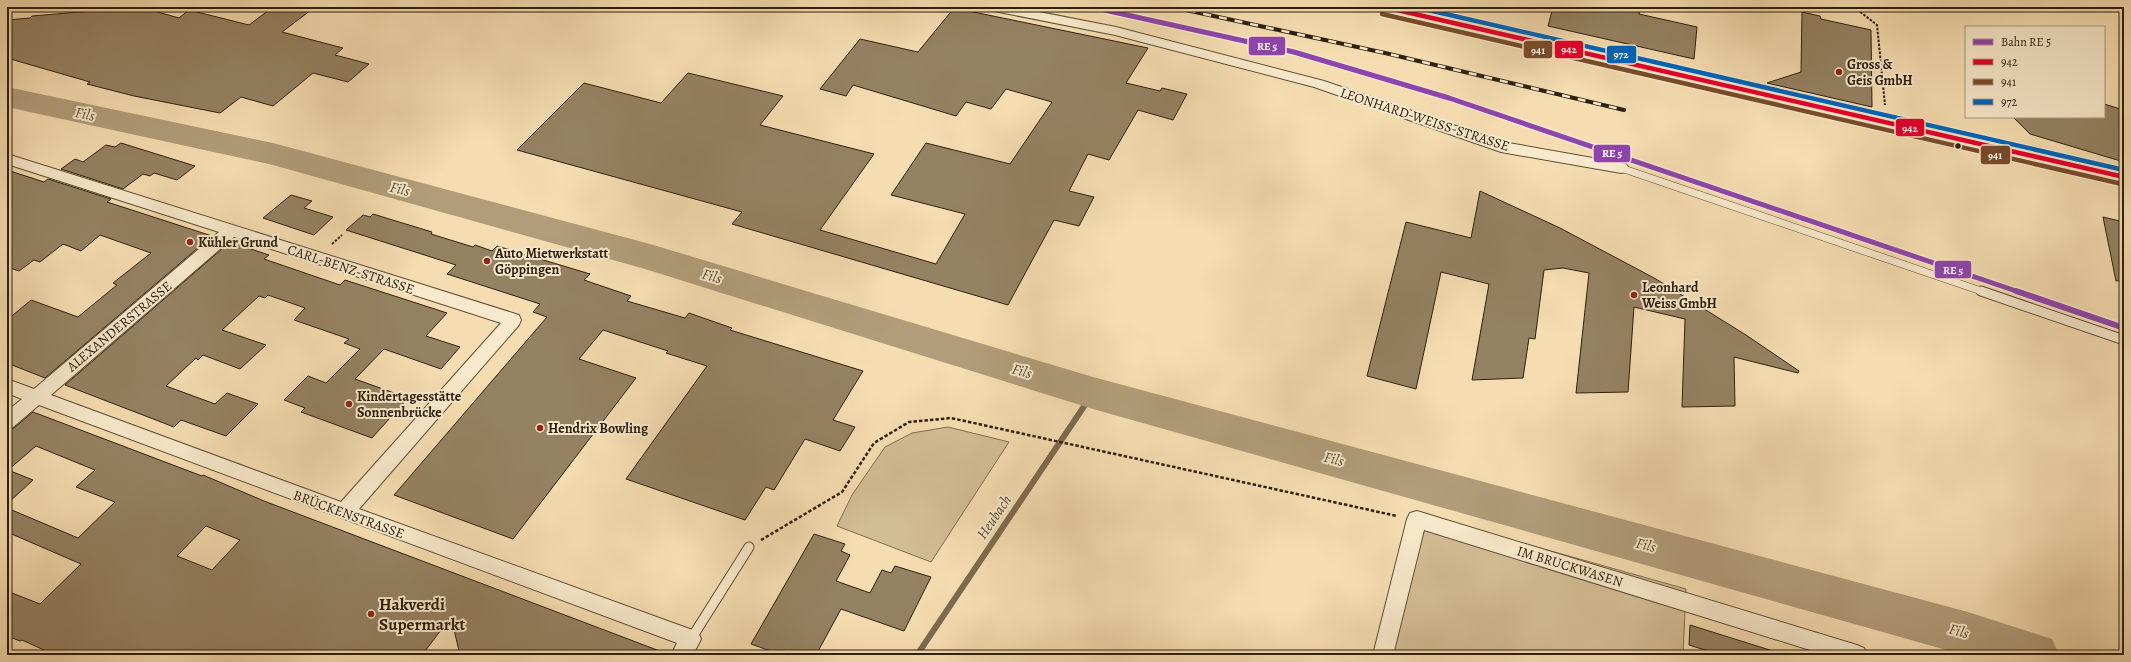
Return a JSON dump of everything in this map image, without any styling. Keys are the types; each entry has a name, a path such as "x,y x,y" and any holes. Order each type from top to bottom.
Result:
{"main road":[{"path":"1384,7 2124,177"}],"street":[{"name":"LEONHARD-WEISS-STRASSE","path":"994,7 1116,31 1319,84 1501,147 1621,168"},
{"name":"CARL-BENZ-STRASSE","path":"13,161 513,320 344,512"},
{"name":"ALEXANDERSTRASSE","path":"7,422 232,231"},
{"name":"BRÜCKENSTRASSE","path":"7,386 344,512 686,647"},
{"name":"IM BRUCKWASEN","path":"1417,519 1847,653"},
{"path":"1383,655 1417,519"}],"lane":[{"name":"LEONHARD-WEISS-STRASSE","path":"1621,168 2124,340"},
{"path":"686,647 749,547"}],"path":[{"path":"1854,7 1877,25 1886,122"},
{"path":"749,547 842,492 874,443 909,422 951,418 1040,439 1092,448 1367,511 1417,519"}],"shaded area":[{"path":"948,427 1009,442 931,562 837,526 852,495 885,447 912,433"},
{"path":"1423,515 1686,589 1683,655 1389,655"}],"building":[{"path":"140,7 179,18 189,10 249,25 273,7 315,7 282,32 343,48 335,55 369,64 348,82 313,73 273,106 241,97 220,113 134,96 87,84 90,82 7,58 7,20 30,18 32,16"},
{"path":"1553,7 1640,7 1639,14 1697,27 1694,59 1548,26"},
{"path":"954,8 1148,48 1126,83 1160,91 1162,88 1187,94 1173,120 1138,110 1109,160 1088,154 1069,191 1094,197 1079,226 1054,220 1008,305 732,224 742,212 517,150 584,83 661,103 688,73 783,96 760,125 874,154 820,230 936,264 965,214 891,195 926,143 1010,164 1052,102 1006,89 991,109 966,102 956,116 853,85 846,96 820,89 860,39 918,52"},
{"path":"1802,12 1820,16 1821,19 1871,30 1872,107 1767,83 1801,72"},
{"path":"2105,104 2124,110 2124,162 2030,134 2014,118 2105,118"},
{"path":"121,143 195,166 177,180 154,173 150,176 143,174 123,189 61,169 75,159 83,162 106,145 115,147"},
{"path":"7,170 44,182 48,179 111,199 107,202 212,236 45,378 7,363 7,320 31,300 78,317 117,285 113,283 151,253 100,235 81,251 63,244 40,262 34,260 19,271 7,267"},
{"name":"Leonhard Weiss GmbH","path":"1480,191 1560,228 1656,279 1746,335 1799,371 1798,373 1734,357 1735,406 1682,407 1685,319 1634,307 1628,392 1576,393 1589,273 1563,268 1544,270 1535,339 1529,338 1523,378 1472,380 1489,284 1441,272 1416,389 1367,376 1406,222 1471,238"},
{"path":"291,195 312,201 304,208 333,217 314,235 263,218"},
{"path":"373,214 432,232 431,234 473,247 475,245 492,251 497,246 590,274 584,280 631,296 627,301 685,318 689,313 732,328 730,330 863,371 833,420 855,427 840,451 805,439 774,490 766,487 745,520 626,479 707,366 666,353 668,351 603,330 579,359 636,378 513,539 394,495 547,317 533,312 540,304 447,274 456,265 346,230 363,215 370,217"},
{"path":"2103,217 2124,222 2124,280 2116,281"},
{"path":"230,242 269,255 264,259 340,285 345,280 447,313 426,336 460,347 441,369 384,349 355,379 408,398 372,438 301,412 305,408 284,400 308,376 326,383 360,349 344,343 349,339 294,320 305,308 268,295 265,298 259,296 222,330 266,345 240,369 203,355 198,360 196,358 166,386 215,404 227,393 258,404 226,436 181,420 174,427 65,385"},
{"path":"33,412 202,476 203,475 264,501 665,653 664,655 460,655 451,617 422,655 55,655 22,640 20,641 7,636 7,591 40,604 81,564 7,532 7,508 78,538 115,502 76,487 95,470 36,446 8,470 33,480 7,504 7,430 14,428","holes":["206,526 240,540 212,570 177,556"]},
{"path":"814,534 845,544 841,551 850,555 836,581 870,593 882,570 891,573 895,566 931,577 904,631 841,609 816,655 804,655 791,650 788,655 782,655 751,644"},
{"path":"1690,625 1773,651 1773,655 1721,655 1689,645"}],"waterway":[{"name":"Fils","path":"7,97 273,154 650,257 1093,393 1968,634 2035,655"},
{"name":"Heubach","path":"917,655 1093,393"}],"railway":[{"path":"1172,7 1385,53 1624,110"}],"transit line":[{"path":"1091,7 1294,52 1449,98 2124,328"},
{"name":"942","path":"1384,7 2124,177"},
{"name":"972","path":"1415,7 2124,170"},
{"name":"941","path":"1382,14 2122,184"}],"place":[{"name":"Gross & Geis GmbH","path":"1839,72"},
{"name":"Kühler Grund","path":"190,242"},
{"name":"Auto Mietwerkstatt Göppingen","path":"487,261"},
{"name":"Leonhard Weiss GmbH","path":"1634,295"},
{"name":"Kindertagesstätte Sonnenbrücke","path":"349,404"},
{"name":"Hendrix Bowling","path":"540,428"},
{"name":"Hakverdi Supermarkt","path":"371,614"}]}
